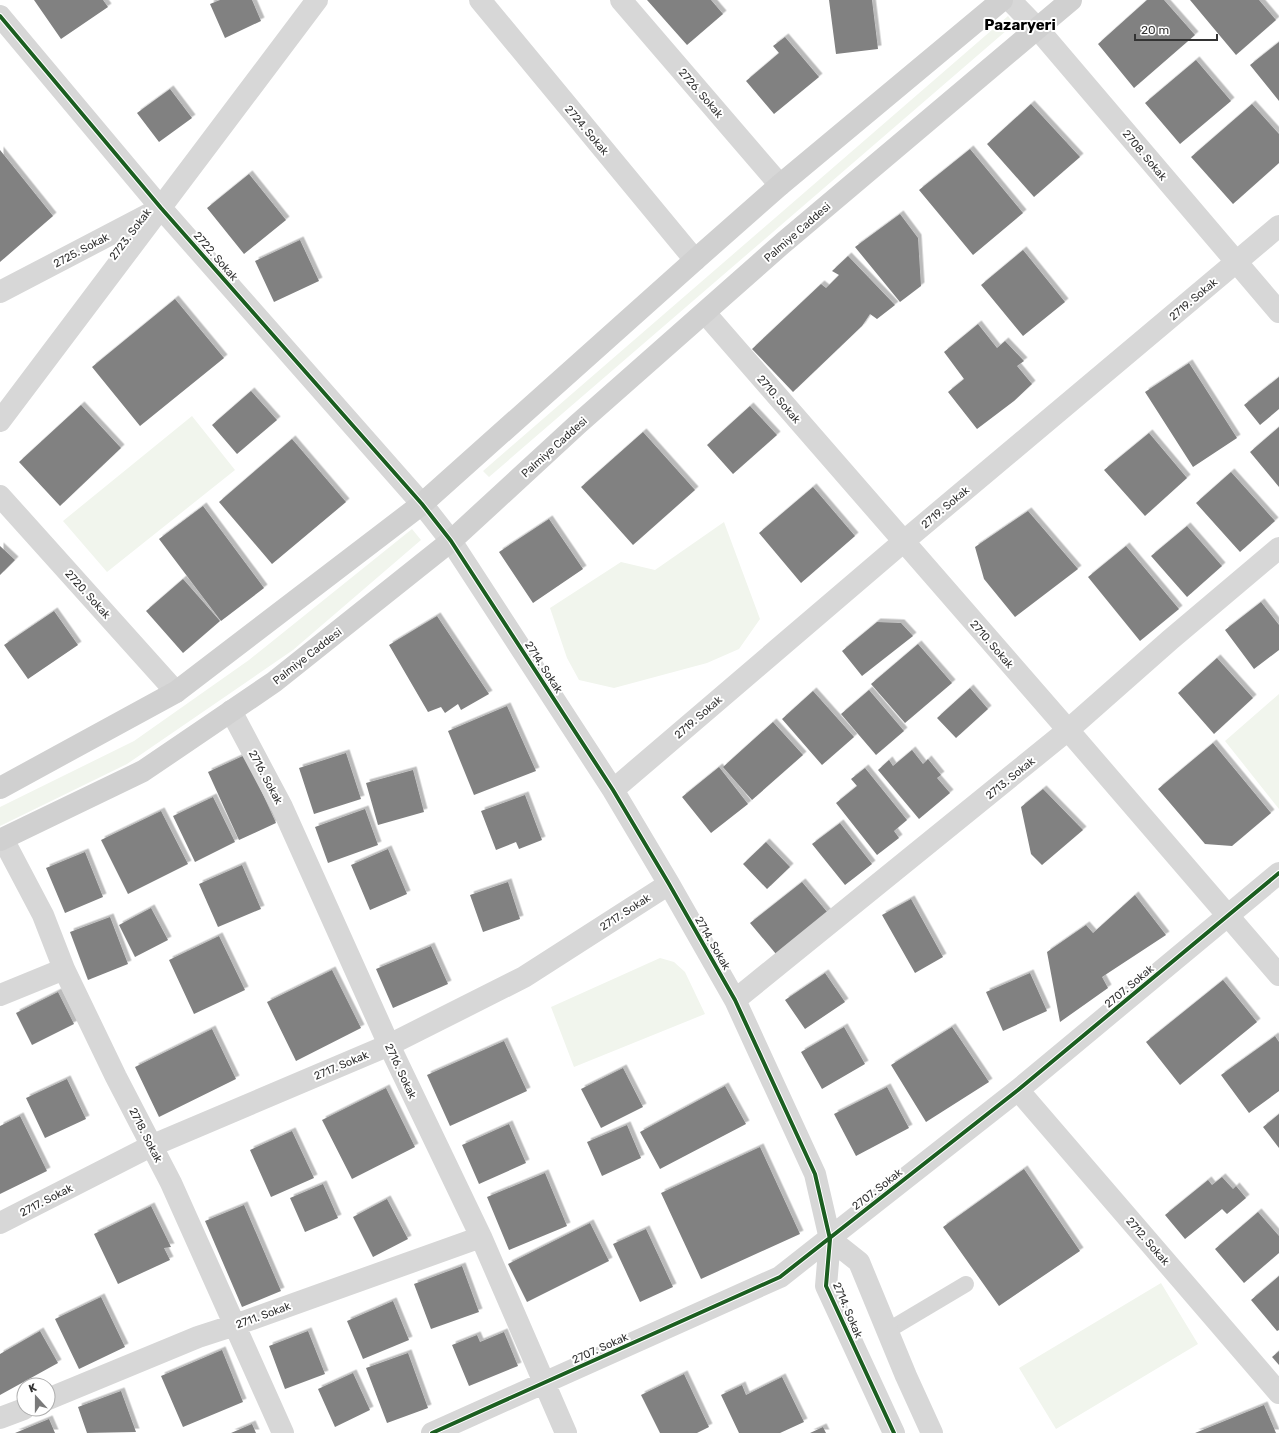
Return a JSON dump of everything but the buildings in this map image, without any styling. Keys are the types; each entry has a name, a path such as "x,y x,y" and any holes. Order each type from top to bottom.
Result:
{"main road":[{"path":"0,788 176,692 422,504 780,185 1002,0"},
{"name":"Palmiye Caddesi","path":"1,840 143,771 274,682 451,541 578,424 783,243 1071,0"}],"street":[{"name":"2723. Sokak","path":"0,421 317,0"},
{"name":"2724. Sokak","path":"480,0 695,260"},
{"name":"2726. Sokak","path":"621,0 780,185"},
{"name":"2708. Sokak","path":"1010,0 1037,28 1279,312"},
{"name":"2722. Sokak","path":"0,16 161,208 422,504"},
{"name":"2725. Sokak","path":"0,292 161,208"},
{"name":"2719. Sokak","path":"613,790 903,542 1279,226"},
{"name":"2710. Sokak","path":"705,313 1279,975"},
{"name":"2720. Sokak","path":"0,496 176,692"},
{"name":"2714. Sokak","path":"422,504 451,541 613,790 669,884 735,1000 815,1174 830,1239 826,1286 894,1433"},
{"name":"2713. Sokak","path":"735,1000 1068,730 1170,640 1279,548"},
{"name":"2716. Sokak","path":"231,711 282,807 389,1045 481,1237 566,1433"},
{"name":"2718. Sokak","path":"1,840 43,915 64,969 116,1077 170,1183 283,1433"},
{"name":"2707. Sokak","path":"432,1433 780,1277 1018,1090 1279,873"},
{"name":"2717. Sokak","path":"0,1223 152,1146 389,1045 524,977 669,884"},
{"path":"0,995 64,969"},
{"name":"2712. Sokak","path":"1018,1090 1279,1393"},
{"name":"2711. Sokak","path":"56,1396 198,1337 481,1237"},
{"path":"830,1239 859,1262 906,1376 932,1433"},
{"path":"0,1418 16,1412"}],"lane":[{"path":"887,1331 966,1284"}],"shaded area":[{"path":"1008,16 1014,24 489,477 483,471"},
{"path":"192,416 235,470 107,572 63,521"},
{"path":"724,522 760,619 739,649 707,663 614,688 579,680 567,658 550,608 621,562 655,570"},
{"path":"412,529 421,540 293,650 127,764 0,826 0,807 134,741 249,660"},
{"path":"1279,694 1279,809 1225,741"},
{"path":"660,958 674,962 685,972 705,1014 574,1067 551,1007"},
{"path":"1161,1283 1198,1344 1056,1429 1019,1368"}],"cycle path":[{"path":"0,16 161,208 422,504 451,541 613,790 669,884 735,1000 815,1174 830,1239 826,1286 894,1433"},
{"path":"432,1433 780,1277 1018,1090 1279,873"}],"district":[{"name":"Pazaryeri","path":"1020,25"}]}
